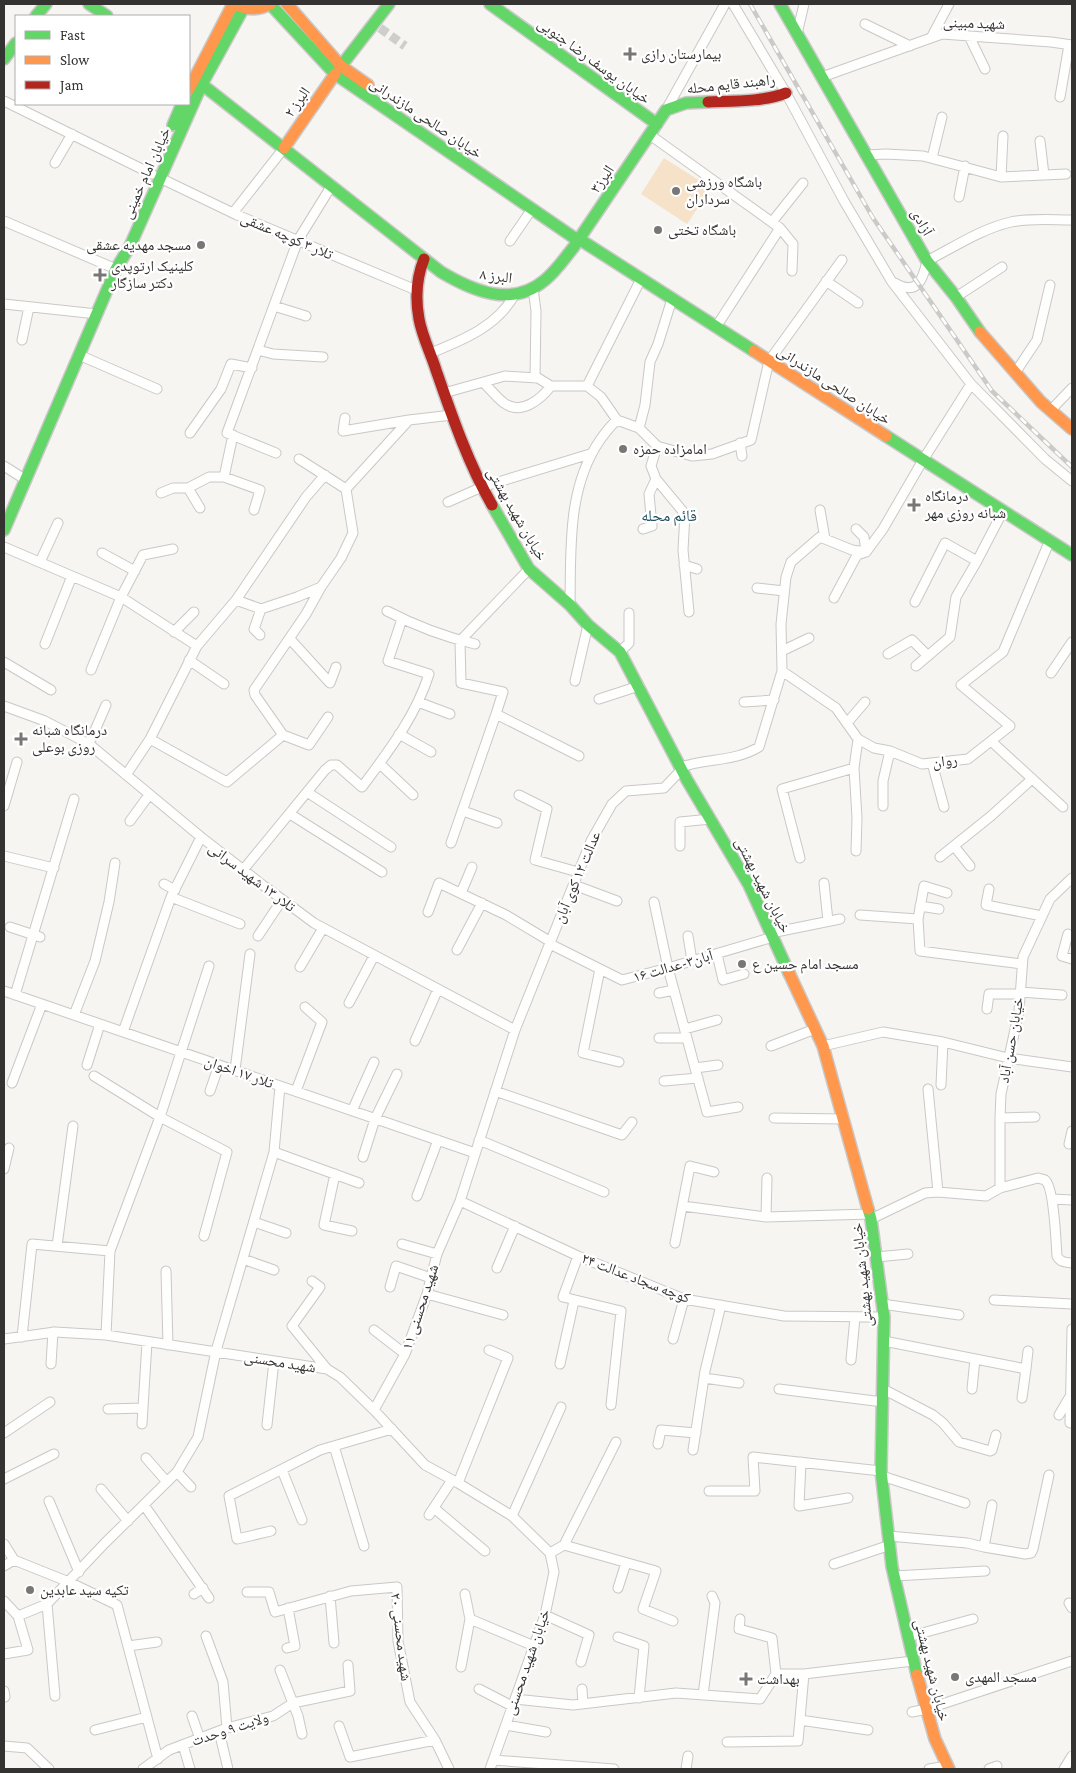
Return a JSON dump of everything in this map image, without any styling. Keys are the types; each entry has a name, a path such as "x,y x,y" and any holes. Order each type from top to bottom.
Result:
{"main road":[{"path":"37,15 46,4"},
{"path":"89,4 106,15"},
{"path":"237,5 258,10 270,4"},
{"name":"خیابان صالحی مازندرانی","path":"270,4 338,70 532,209 573,237 579,239 1072,554"},
{"name":"خیابان صالحی مازندرانی","path":"287,4 338,70 577,233 579,239"},
{"name":"البرز ۲","path":"284,148 338,70 377,26 389,4"},
{"name":"خیابان یوسف رضا جنوبی","path":"490,4 657,124"},
{"name":"آزادی","path":"780,4 927,261 956,297 986,340 1051,410 1072,429"},
{"name":"خیابان امام خمینی","path":"193,81 237,5"},
{"path":"4,59 15,43"},
{"path":"193,81 284,148 424,259"},
{"name":"راهبند قایم محله","path":"666,110 686,103 744,101 786,93"},
{"name":"خیابان امام خمینی","path":"4,530 116,269 130,246 182,105"},
{"name":"خیابان امام خمینی","path":"156,176 184,105"},
{"path":"650,135 666,110"},
{"name":"البرز۳","path":"579,239 650,135"},
{"name":"البرز ۸","path":"424,259 441,272 468,287 493,294 515,294 540,285 557,269 579,239"},
{"name":"خیابان شهید بهشتی","path":"424,259 418,275 416,290 420,321 452,415 482,487 529,569 570,605 588,625 620,652 710,819 750,885 823,1046 871,1217 884,1317 882,1473 894,1576 913,1661 935,1739 948,1768"}],"street":[{"path":"666,110 725,4"},
{"path":"733,4 786,93 844,201 892,282 971,384 1045,459 1072,481"},
{"path":"798,34 804,4"},
{"path":"931,38 949,4"},
{"path":"865,24 910,46"},
{"name":"شهید مبینی","path":"822,77 942,34 1071,45"},
{"path":"969,36 985,69"},
{"path":"1060,97 1071,45"},
{"name":"تلار ۳ کوچه عشقی","path":"4,101 233,213 416,290"},
{"path":"932,158 942,117"},
{"path":"55,163 72,134"},
{"path":"650,135 780,228 793,244 792,271"},
{"path":"1001,176 1003,136"},
{"path":"1040,142 1044,175"},
{"path":"233,213 284,148"},
{"path":"867,155 886,154 932,158 1001,176 1066,174"},
{"path":"959,197 965,166"},
{"path":"772,222 803,183"},
{"path":"276,453 227,433 298,240 332,185"},
{"path":"510,241 532,209"},
{"path":"892,282 902,287 910,288 919,284 927,261 984,232 1011,222 1072,220"},
{"path":"4,221 116,269"},
{"path":"716,327 780,228"},
{"path":"444,393 504,376 538,378 551,386 587,386 601,397 617,420 639,428 657,446 692,456 712,454 754,441 769,361 842,260"},
{"path":"956,297 1002,267"},
{"path":"587,386 640,279"},
{"path":"826,281 858,302"},
{"path":"1016,373 1037,340 1050,285"},
{"path":"533,288 536,311 535,378"},
{"path":"431,353 469,338 500,314 509,305 515,294"},
{"path":"639,428 646,405 650,362 658,344 672,299"},
{"path":"4,304 97,314"},
{"path":"274,306 306,316"},
{"path":"22,340 29,307"},
{"path":"258,350 273,354 323,357"},
{"path":"79,355 157,388"},
{"path":"190,433 221,389 231,364 252,368"},
{"path":"484,383 505,404 514,408 530,405 542,398 551,386"},
{"path":"834,598 857,555 866,552 883,529 923,460 971,384"},
{"path":"1051,410 1072,388"},
{"path":"345,418 343,431 452,415"},
{"path":"346,489 409,420"},
{"path":"570,605 572,532 578,487 590,454 611,425 617,420"},
{"path":"224,477 232,435"},
{"path":"740,444 742,456"},
{"path":"657,446 652,466 656,479 684,514 684,565 689,612"},
{"path":"448,502 482,487 590,454"},
{"path":"299,459 346,489 352,532 341,558 306,614 254,690 255,695 283,735 309,744 328,716"},
{"path":"4,466 26,480"},
{"path":"126,775 150,739 197,646 236,600 306,497 325,475"},
{"path":"161,493 173,488 188,488 209,477 224,477 260,490 254,510"},
{"path":"643,529 652,526 650,494 656,479"},
{"path":"188,488 200,508"},
{"path":"820,510 825,539"},
{"path":"916,666 950,636 956,597 977,562 1003,511"},
{"path":"40,562 58,523"},
{"path":"856,529 864,537 866,552"},
{"path":"682,768 696,762 733,758 749,753 759,747 782,671 780,624 786,577 791,562 820,537 852,550 866,552"},
{"name":"روان","path":"858,739 874,748 890,751 922,764 968,759 1010,726 961,684 1003,652 1050,540"},
{"path":"915,602 946,544 977,562"},
{"path":"4,547 121,597 197,646"},
{"path":"91,670 121,597 143,555 173,549"},
{"path":"102,553 134,571"},
{"path":"684,565 697,569"},
{"path":"452,843 502,692 462,683 460,641 529,569"},
{"path":"45,644 72,576"},
{"path":"236,600 261,609 322,587"},
{"path":"757,588 784,591"},
{"path":"260,635 254,629 261,609"},
{"path":"387,611 402,619 460,641 475,644"},
{"path":"174,632 194,612"},
{"path":"620,652 629,643 628,612"},
{"path":"243,870 331,765 337,765 362,787 380,764 418,702 429,674 388,662 402,619"},
{"path":"575,681 588,625"},
{"path":"290,638 330,683 336,668"},
{"path":"782,651 809,638"},
{"path":"888,654 912,640 928,656"},
{"path":"1051,673 1072,642"},
{"path":"190,660 224,684"},
{"path":"4,662 51,690"},
{"path":"782,671 836,708 858,739 854,768 857,818 856,852"},
{"path":"599,698 639,686"},
{"path":"744,702 774,700"},
{"path":"418,702 450,714"},
{"path":"847,723 865,702"},
{"path":"89,744 106,705"},
{"name":"تلار ۱۳ شهید سرانی","path":"4,706 45,721 89,744 200,837 322,928 515,1030"},
{"path":"496,714 579,756"},
{"path":"399,734 431,752"},
{"path":"150,739 227,782 283,735"},
{"path":"991,741 1063,807"},
{"path":"883,806 883,780 890,751"},
{"path":"4,806 17,762"},
{"path":"932,763 944,807"},
{"path":"380,764 412,796"},
{"name":"عدالت ۱۲ کوی آبان","path":"495,1092 515,1030 590,841 612,804 626,791 664,788 682,768"},
{"path":"800,858 782,788 854,768"},
{"path":"940,857 1032,780"},
{"path":"307,792 391,847"},
{"path":"130,821 149,795"},
{"path":"519,795 547,809 535,860 578,872"},
{"path":"15,994 37,936 74,799"},
{"path":"463,811 497,823"},
{"path":"290,814 382,872"},
{"path":"680,846 680,822 710,819"},
{"path":"123,1032 173,894 200,837"},
{"path":"954,846 970,866"},
{"path":"4,856 54,868"},
{"path":"74,1015 95,961 109,902 115,863"},
{"path":"461,893 472,867"},
{"name":"خیابان حسن آباد","path":"1000,1188 1002,1094 1019,1011 1023,957 1050,899 1072,878"},
{"name":"آبان۳-عدالت ۱۶","path":"428,912 439,883 506,915 550,943 622,980 716,954 772,935 840,919"},
{"path":"824,883 828,921"},
{"path":"164,884 173,894 240,924"},
{"path":"574,885 617,901"},
{"path":"947,893 924,886 918,919 920,951 1022,964"},
{"path":"989,889 986,905 1042,916"},
{"path":"258,936 282,900"},
{"path":"654,902 668,968 707,1112 738,1107"},
{"path":"457,950 482,903"},
{"path":"920,906 939,908"},
{"path":"860,915 918,919"},
{"path":"10,927 37,936"},
{"path":"300,967 322,928"},
{"path":"1068,934 1062,956 1072,959"},
{"path":"688,936 692,961"},
{"path":"235,1070 250,954"},
{"path":"716,954 723,980 744,974"},
{"path":"349,1003 374,956"},
{"path":"106,1335 110,1251 160,1117 209,966"},
{"path":"600,969 583,1053 620,1062"},
{"path":"414,1041 438,990"},
{"path":"660,993 674,990"},
{"name":"تلار ۱۷ اخوان","path":"4,991 475,1153"},
{"path":"987,1009 990,994 1062,995"},
{"path":"12,1083 42,1004"},
{"path":"296,1092 322,1022 305,1007"},
{"path":"659,1038 686,1034 717,1020"},
{"path":"87,1065 100,1024"},
{"path":"771,1046 815,1029"},
{"path":"823,1046 883,1032 944,1042 1008,1058 1072,1067"},
{"path":"941,1085 944,1042"},
{"path":"352,1111 374,1062"},
{"path":"210,1091 219,1065"},
{"path":"695,1068 718,1065"},
{"path":"363,1157 375,1119 396,1074"},
{"path":"94,1076 160,1117 227,1152 204,1236"},
{"path":"664,1081 698,1078"},
{"path":"18,1616 47,1604 177,1472 198,1437 216,1351 274,1152 280,1086"},
{"path":"928,1089 938,1192"},
{"path":"495,1092 622,1135 632,1122"},
{"name":"شهید محسنی ۱۱","path":"374,1410 405,1354 427,1294 437,1254 460,1200 495,1092"},
{"path":"1000,1118 1034,1117"},
{"path":"774,1118 843,1119"},
{"path":"57,1246 73,1126"},
{"path":"1069,1144 1072,1131"},
{"path":"417,1196 438,1140"},
{"path":"479,1140 604,1192"},
{"path":"4,1170 9,1148"},
{"path":"274,1152 359,1183"},
{"path":"675,1243 690,1166 714,1172"},
{"path":"335,1174 324,1225 352,1232"},
{"path":"766,1217 767,1178"},
{"path":"683,1206 766,1217 871,1217 925,1193 989,1195 1000,1188 1038,1178 1044,1179 1047,1182 1052,1199 1057,1256 1059,1261 1072,1263"},
{"path":"1052,1199 1072,1200"},
{"name":"کوچه سجاد عدالت ۲۴","path":"460,1200 578,1256 684,1299 784,1316 884,1317"},
{"path":"254,1222 286,1233"},
{"path":"497,1268 515,1226"},
{"path":"22,1337 32,1244 110,1251"},
{"path":"402,1244 437,1254"},
{"path":"876,1257 908,1254"},
{"path":"578,1256 563,1297 621,1311 611,1405"},
{"path":"243,1259 274,1270"},
{"path":"390,1287 396,1266 431,1278"},
{"path":"166,1271 168,1345"},
{"path":"312,1281 320,1287 292,1326 327,1369"},
{"path":"427,1294 503,1315"},
{"path":"673,1340 684,1299"},
{"path":"994,1300 1072,1304"},
{"path":"560,1364 574,1301"},
{"path":"882,1304 959,1315"},
{"path":"693,1450 704,1378 721,1305"},
{"path":"851,1360 855,1316"},
{"path":"1070,1423 1072,1329"},
{"path":"374,1330 405,1354"},
{"path":"51,1364 53,1332"},
{"name":"شهید محسنی","path":"4,1339 53,1332 106,1335 327,1369 340,1377 374,1410 425,1465 512,1516 550,1553"},
{"path":"884,1341 1026,1369"},
{"path":"142,1424 147,1342"},
{"path":"485,1551 431,1511 455,1482 508,1358 489,1350"},
{"path":"1022,1398 1028,1351"},
{"path":"972,1388 975,1359"},
{"path":"267,1425 274,1361"},
{"path":"704,1378 739,1383"},
{"path":"779,1388 883,1402"},
{"path":"883,1389 933,1416 943,1423 959,1442 990,1451 996,1436"},
{"path":"1059,1416 1071,1395"},
{"path":"4,1433 50,1402"},
{"path":"512,1516 561,1407"},
{"path":"108,1409 143,1408"},
{"path":"271,1531 238,1539 229,1496 320,1450 392,1429"},
{"path":"658,1444 661,1430 696,1433"},
{"path":"550,1553 564,1545 616,1442"},
{"path":"334,1446 364,1546"},
{"path":"4,1479 54,1454"},
{"path":"709,1491 755,1491 753,1457 882,1473 966,1503"},
{"path":"146,1458 167,1482"},
{"path":"802,1462 799,1506 848,1498"},
{"path":"282,1470 302,1520"},
{"path":"177,1472 191,1487"},
{"path":"834,1564 889,1540 967,1543 1025,1554 1031,1553 1049,1475"},
{"path":"101,1489 128,1521"},
{"path":"49,1501 78,1572"},
{"path":"144,1505 209,1598"},
{"path":"984,1546 992,1505"},
{"path":"4,1544 14,1560 69,1582 117,1605 158,1759"},
{"path":"564,1545 656,1571 643,1609 673,1621"},
{"name":"خیابان شهید محسنی","path":"490,1769 545,1615 554,1572 550,1553"},
{"path":"4,1566 14,1560"},
{"path":"618,1588 626,1563"},
{"path":"894,1576 985,1571"},
{"name":"شهید محسنی ۲۰","path":"247,1592 269,1592 275,1612 351,1591 397,1587 398,1641 410,1702 435,1740 449,1769"},
{"path":"194,1594 203,1588"},
{"path":"461,1667 470,1619 465,1594"},
{"path":"330,1596 334,1643"},
{"path":"703,1695 715,1603 712,1596"},
{"path":"4,1601 18,1616 28,1650 4,1654"},
{"path":"47,1604 55,1696"},
{"path":"287,1648 295,1646 288,1608"},
{"path":"545,1615 589,1635 581,1662"},
{"path":"470,1619 534,1646"},
{"path":"479,1689 514,1702 573,1705 676,1693 760,1699 776,1674 772,1638 739,1629 740,1620"},
{"path":"908,1638 973,1620"},
{"path":"206,1636 223,1682 223,1730 228,1769"},
{"path":"618,1637 644,1646 638,1698"},
{"path":"128,1646 157,1642"},
{"path":"776,1674 804,1674 913,1661"},
{"path":"912,1712 927,1709 1072,1661"},
{"name":"ولایت ۹ وحدت","path":"143,1769 170,1750 223,1730 273,1716 293,1703 350,1691 348,1666"},
{"path":"280,1670 293,1703 302,1734"},
{"path":"726,1742 798,1741 804,1674"},
{"path":"582,1689 583,1704"},
{"path":"192,1716 200,1739"},
{"path":"95,1730 147,1717"},
{"path":"800,1720 868,1730"},
{"path":"506,1725 546,1732"},
{"path":"339,1726 350,1757 435,1740"},
{"path":"183,1745 190,1769"},
{"path":"4,1746 27,1748 48,1769"},
{"path":"686,1769 688,1756"},
{"path":"1064,1769 1072,1756"},
{"path":"494,1760 614,1769"},
{"path":"929,1769 948,1768"}],"shaded area":[{"name":"باشگاه ورزشی سرداران","path":"664,158 711,188 687,224 641,194"}],"tunnel":[{"path":"380,28 405,46"}],"railway":[{"path":"750,4 873,218 992,391 1072,467"}],"traffic: fast":[{"path":"37,15 46,4"},
{"path":"89,4 106,15"},
{"path":"270,4 335,74 573,237 579,239 754,351"},
{"path":"341,66 389,4"},
{"path":"490,4 657,124"},
{"path":"780,4 927,261 956,297 980,332"},
{"path":"4,530 116,269 130,246 202,84 243,9"},
{"path":"4,59 15,44"},
{"path":"195,79 441,272 479,290 506,295 532,288 545,280 556,269 573,248 666,110 686,103 708,102"},
{"path":"173,125 182,105"},
{"path":"886,436 1072,555"},
{"path":"492,505 529,569 570,605 588,625 620,652 687,780 749,885 789,973"},
{"path":"868,1209 871,1219 884,1317 881,1471 892,1567 917,1675"}],"traffic: slow":[{"path":"190,87 233,4"},
{"path":"235,4 252,9 270,4"},
{"path":"287,4 341,66 368,85"},
{"path":"284,148 335,74"},
{"path":"980,332 1041,402 1072,429"},
{"path":"754,351 886,436"},
{"path":"789,973 823,1046 868,1209"},
{"path":"917,1675 935,1739 949,1769"}],"traffic: jam":[{"path":"708,102 757,100 786,93"},
{"path":"424,259 417,288 420,325 461,439 475,473 492,505"}],"place":[{"name":"بیمارستان رازی","path":"630,54"},
{"name":"باشگاه ورزشی سرداران","path":"676,191"},
{"name":"باشگاه تختی","path":"658,230"},
{"name":"مسجد مهدیه عشقی","path":"201,245"},
{"name":"کلینیک ارتوپدی دکتر سازگار","path":"100,275"},
{"name":"امامزاده حمزه","path":"623,449"},
{"name":"درمانگاه شبانه روزی مهر","path":"914,505"},
{"name":"درمانگاه شبانه روزی بوعلی","path":"21,739"},
{"name":"مسجد امام حسین ع","path":"742,964"},
{"name":"تکیه سید عابدین","path":"30,1590"},
{"name":"مسجد المهدی","path":"955,1677"},
{"name":"بهداشت","path":"746,1679"}],"district":[{"name":"قائم محله","path":"669,515"}]}
